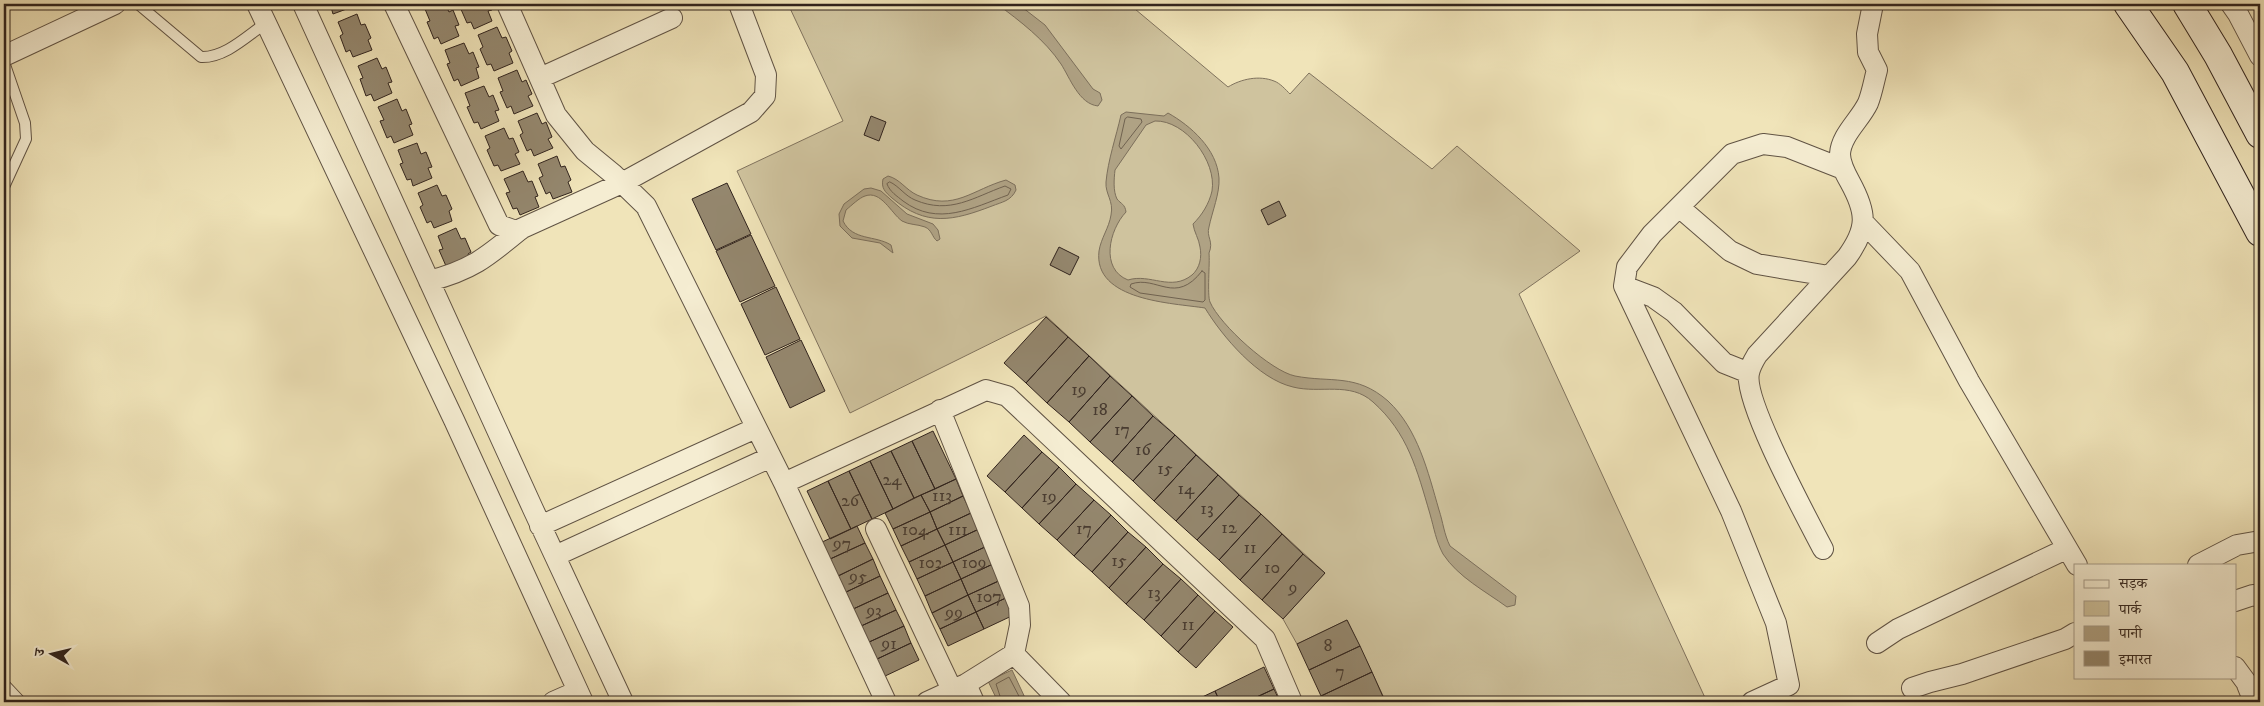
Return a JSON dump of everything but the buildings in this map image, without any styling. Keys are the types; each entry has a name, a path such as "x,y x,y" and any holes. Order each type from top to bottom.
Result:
{"street":[{"path":"4,56 115,4"},
{"path":"257,4 450,411 580,697 553,702"},
{"path":"303,4 540,526 623,702"},
{"path":"394,4 499,225 516,231 622,183 751,112 764,96 766,75 739,4"},
{"path":"507,4 556,115 585,151 646,206 784,483 886,702"},
{"path":"1823,550 1764,429 1751,395 1748,373 1757,355 1860,239 1863,222 1860,200 1843,169 1840,155 1842,142 1867,104 1877,70 1868,52 1867,34 1873,4"},
{"path":"2128,4 2175,72 2260,232"},
{"path":"2186,4 2218,54 2260,134"},
{"path":"2231,4 2260,56"},
{"path":"540,78 672,18"},
{"path":"1752,702 1789,685 1776,623 1728,505 1624,286 1627,267 1652,234 1732,154 1763,144 1786,147 1843,169"},
{"path":"1679,207 1730,251 1757,264 1829,276"},
{"path":"1863,222 1910,271 1969,381 2072,557 1898,629 1877,643"},
{"path":"429,281 457,274 482,261 521,229"},
{"path":"1624,286 1653,297 1674,312 1724,364 1748,373"},
{"path":"784,483 986,390 1007,396 1265,639 1292,702"},
{"path":"927,702 959,687 1014,654 1020,625 1019,606 940,410"},
{"path":"540,526 756,428"},
{"path":"555,556 771,457"},
{"path":"674,465 687,495"},
{"path":"876,529 959,687 974,702"},
{"path":"2200,564 2237,545 2260,541"},
{"path":"2236,600 2253,595 2260,596"},
{"path":"1912,688 2065,640 2074,634"},
{"path":"1014,654 1061,702"},
{"path":"2236,668 2246,682 2254,702"}],"lane":[{"path":"138,4 201,57 219,54 266,23"},
{"path":"4,62 25,123 26,139 4,187"},
{"path":"4,684 21,702"}],"green space":[{"path":"788,4 1129,4 1228,87 1244,80 1262,78 1276,82 1290,94 1309,73 1432,169 1457,146 1580,251 1519,294 1707,702 1386,702 1347,620 1297,644 1283,619 1325,573 1046,316 850,413 737,171 843,121"}],"water":[{"path":"997,4 1018,4 1045,25 1093,89 1100,93 1102,100 1098,106 1085,101 1080,96 1055,55 1040,39"},
{"path":"1126,112 1164,116 1168,113 1194,132 1213,157 1217,167 1219,184 1208,230 1211,245 1209,253 1209,293 1210,302 1224,323 1247,346 1273,366 1285,372 1295,376 1343,381 1365,386 1388,401 1407,424 1421,452 1450,546 1516,596 1515,605 1507,607 1464,577 1443,554 1410,453 1395,426 1373,402 1355,392 1334,389 1303,389 1280,382 1254,366 1242,355 1221,331 1205,308 1156,301 1138,296 1121,290 1109,280 1101,268 1099,251 1112,210 1106,182 1110,157 1121,115","holes":["1155,121 1166,122 1177,127 1197,144 1204,155 1212,179 1211,196 1205,209 1193,224 1199,241 1200,262 1192,275 1184,280 1176,282 1136,278 1128,280 1119,275 1113,267 1111,258 1110,249 1115,229 1126,212 1116,196 1114,185 1115,170 1146,125"]},
{"path":"888,176 917,195 930,200 953,200 1006,180 1015,185 1016,190 1012,197 1006,201 965,215 952,218 928,217 916,214 887,194 883,187 883,179"},
{"path":"871,188 881,191 907,214 933,224 938,230 940,239 937,241 925,227 902,221 881,199 871,195 860,198 846,210 843,221 852,232 858,235 891,245 893,253 880,243 852,238 840,226 839,214 844,204 864,189"},
{"path":"1012,670 1027,702 998,702 988,681"}]}
